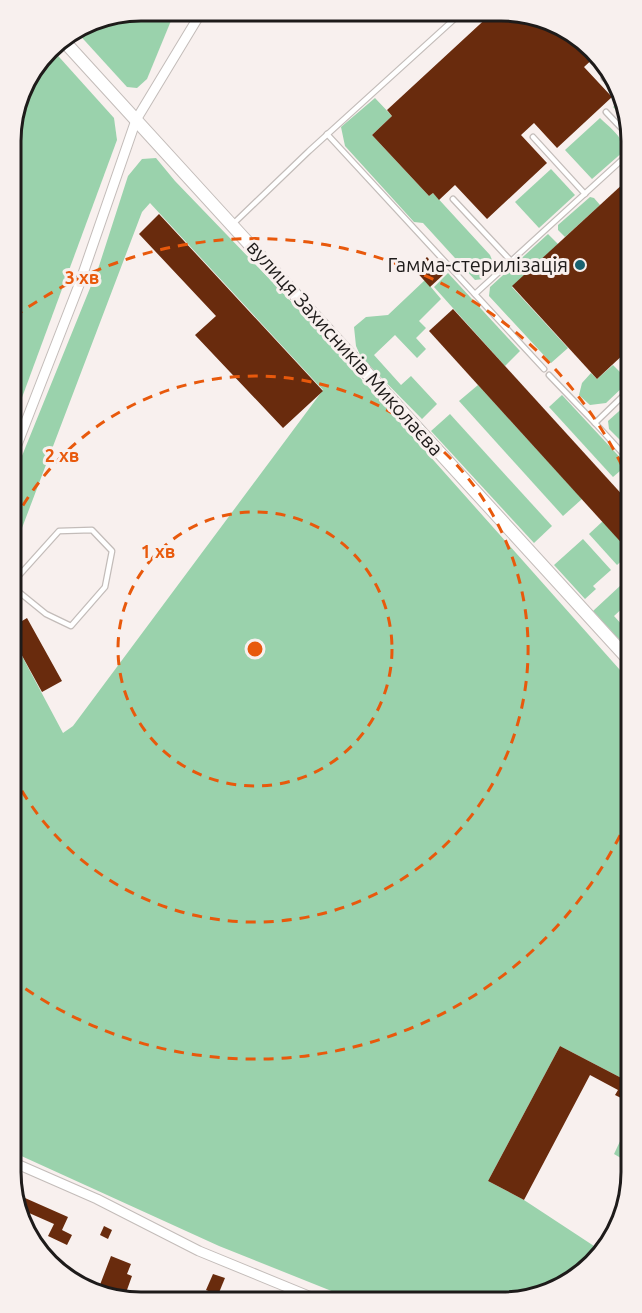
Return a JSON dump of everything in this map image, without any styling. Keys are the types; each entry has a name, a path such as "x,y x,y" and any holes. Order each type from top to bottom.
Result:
{"street":[{"path":"21,435 80,285 136,120 196,21"},
{"name":"вулиця Захисників Миколаєва","path":"68,46 621,650"},
{"path":"21,1166 97,1199 200,1251 299,1292"}],"lane":[{"path":"233,224 327,134 452,21"},
{"path":"606,112 620,127"},
{"path":"327,134 544,369"},
{"path":"533,137 585,194"},
{"path":"475,294 621,161"},
{"path":"453,199 511,261"},
{"path":"549,375 621,451"},
{"path":"595,423 621,398"},
{"path":"21,573 59,531 92,530 112,551 105,587 71,626 46,614 21,594"}],"green space":[{"path":"171,21 147,79 137,88 127,87 81,37 102,27 125,22"},
{"path":"57,55 114,118 117,140 21,400 21,133 27,102 33,88 41,74"},
{"path":"375,98 392,116 372,135 429,196 433,193 490,255 495,267 483,279 475,280 423,223 414,222 345,146 341,127"},
{"path":"600,118 621,140 621,154 592,179 565,150"},
{"path":"156,158 175,181 307,318 621,671 621,1078 560,1046 488,1181 524,1200 594,1246 586,1257 568,1272 540,1286 501,1292 334,1292 219,1246 21,1156 21,654 63,733 73,726 323,390 150,203 142,212 21,531 21,458 99,266 128,176 142,159"},
{"path":"551,169 575,195 539,228 515,202"},
{"path":"590,197 600,205 565,237 558,230 558,225"},
{"path":"548,234 558,244 512,287 568,348 551,363 489,296 490,287"},
{"path":"448,273 520,351 505,366 434,287"},
{"path":"425,280 441,299 419,321 426,328 416,338 426,349 417,358 395,335 374,355 401,385 411,376 437,404 422,419 361,357 356,346 354,327 366,317 388,315"},
{"path":"613,365 621,373 621,389 606,403 590,405 579,395 582,383 591,373 597,379"},
{"path":"478,385 582,499 563,516 459,401"},
{"path":"562,395 621,459 621,470 613,477 549,407"},
{"path":"621,409 621,441 609,429 608,421"},
{"path":"450,414 552,526 534,543 431,431"},
{"path":"603,521 621,542 621,561 617,565 589,534"},
{"path":"583,539 611,570 593,586 596,589 585,599 554,565"},
{"path":"621,585 621,610 614,616 621,624 621,641 593,611"},
{"path":"621,1139 621,1158 614,1154"}],"building":[{"path":"483,21 524,23 540,27 568,41 590,61 584,67 612,97 557,148 534,123 521,135 547,163 487,219 455,185 439,200 433,193 429,196 372,135 392,116 387,110"},
{"name":"Гамма-стерилізація","path":"621,186 621,357 597,379 512,286"},
{"path":"159,214 323,391 283,428 195,335 216,316 139,234"},
{"path":"427,257 443,275 430,287 414,269"},
{"path":"453,309 621,493 621,542 429,331"},
{"path":"27,618 62,681 42,692 21,654 21,619 22,621"},
{"path":"560,1046 621,1078 621,1098 615,1095 618,1090 590,1075 524,1200 488,1181"},
{"path":"24,1200 68,1217 62,1230 72,1235 67,1245 48,1236 54,1224 28,1212"},
{"path":"104,1226 112,1230 108,1239 100,1235"},
{"path":"111,1256 131,1264 127,1274 132,1276 127,1291 100,1285"},
{"path":"213,1274 225,1278 219,1292 206,1290"}],"place":[{"name":"Гамма-стерилізація","path":"580,265"}]}
